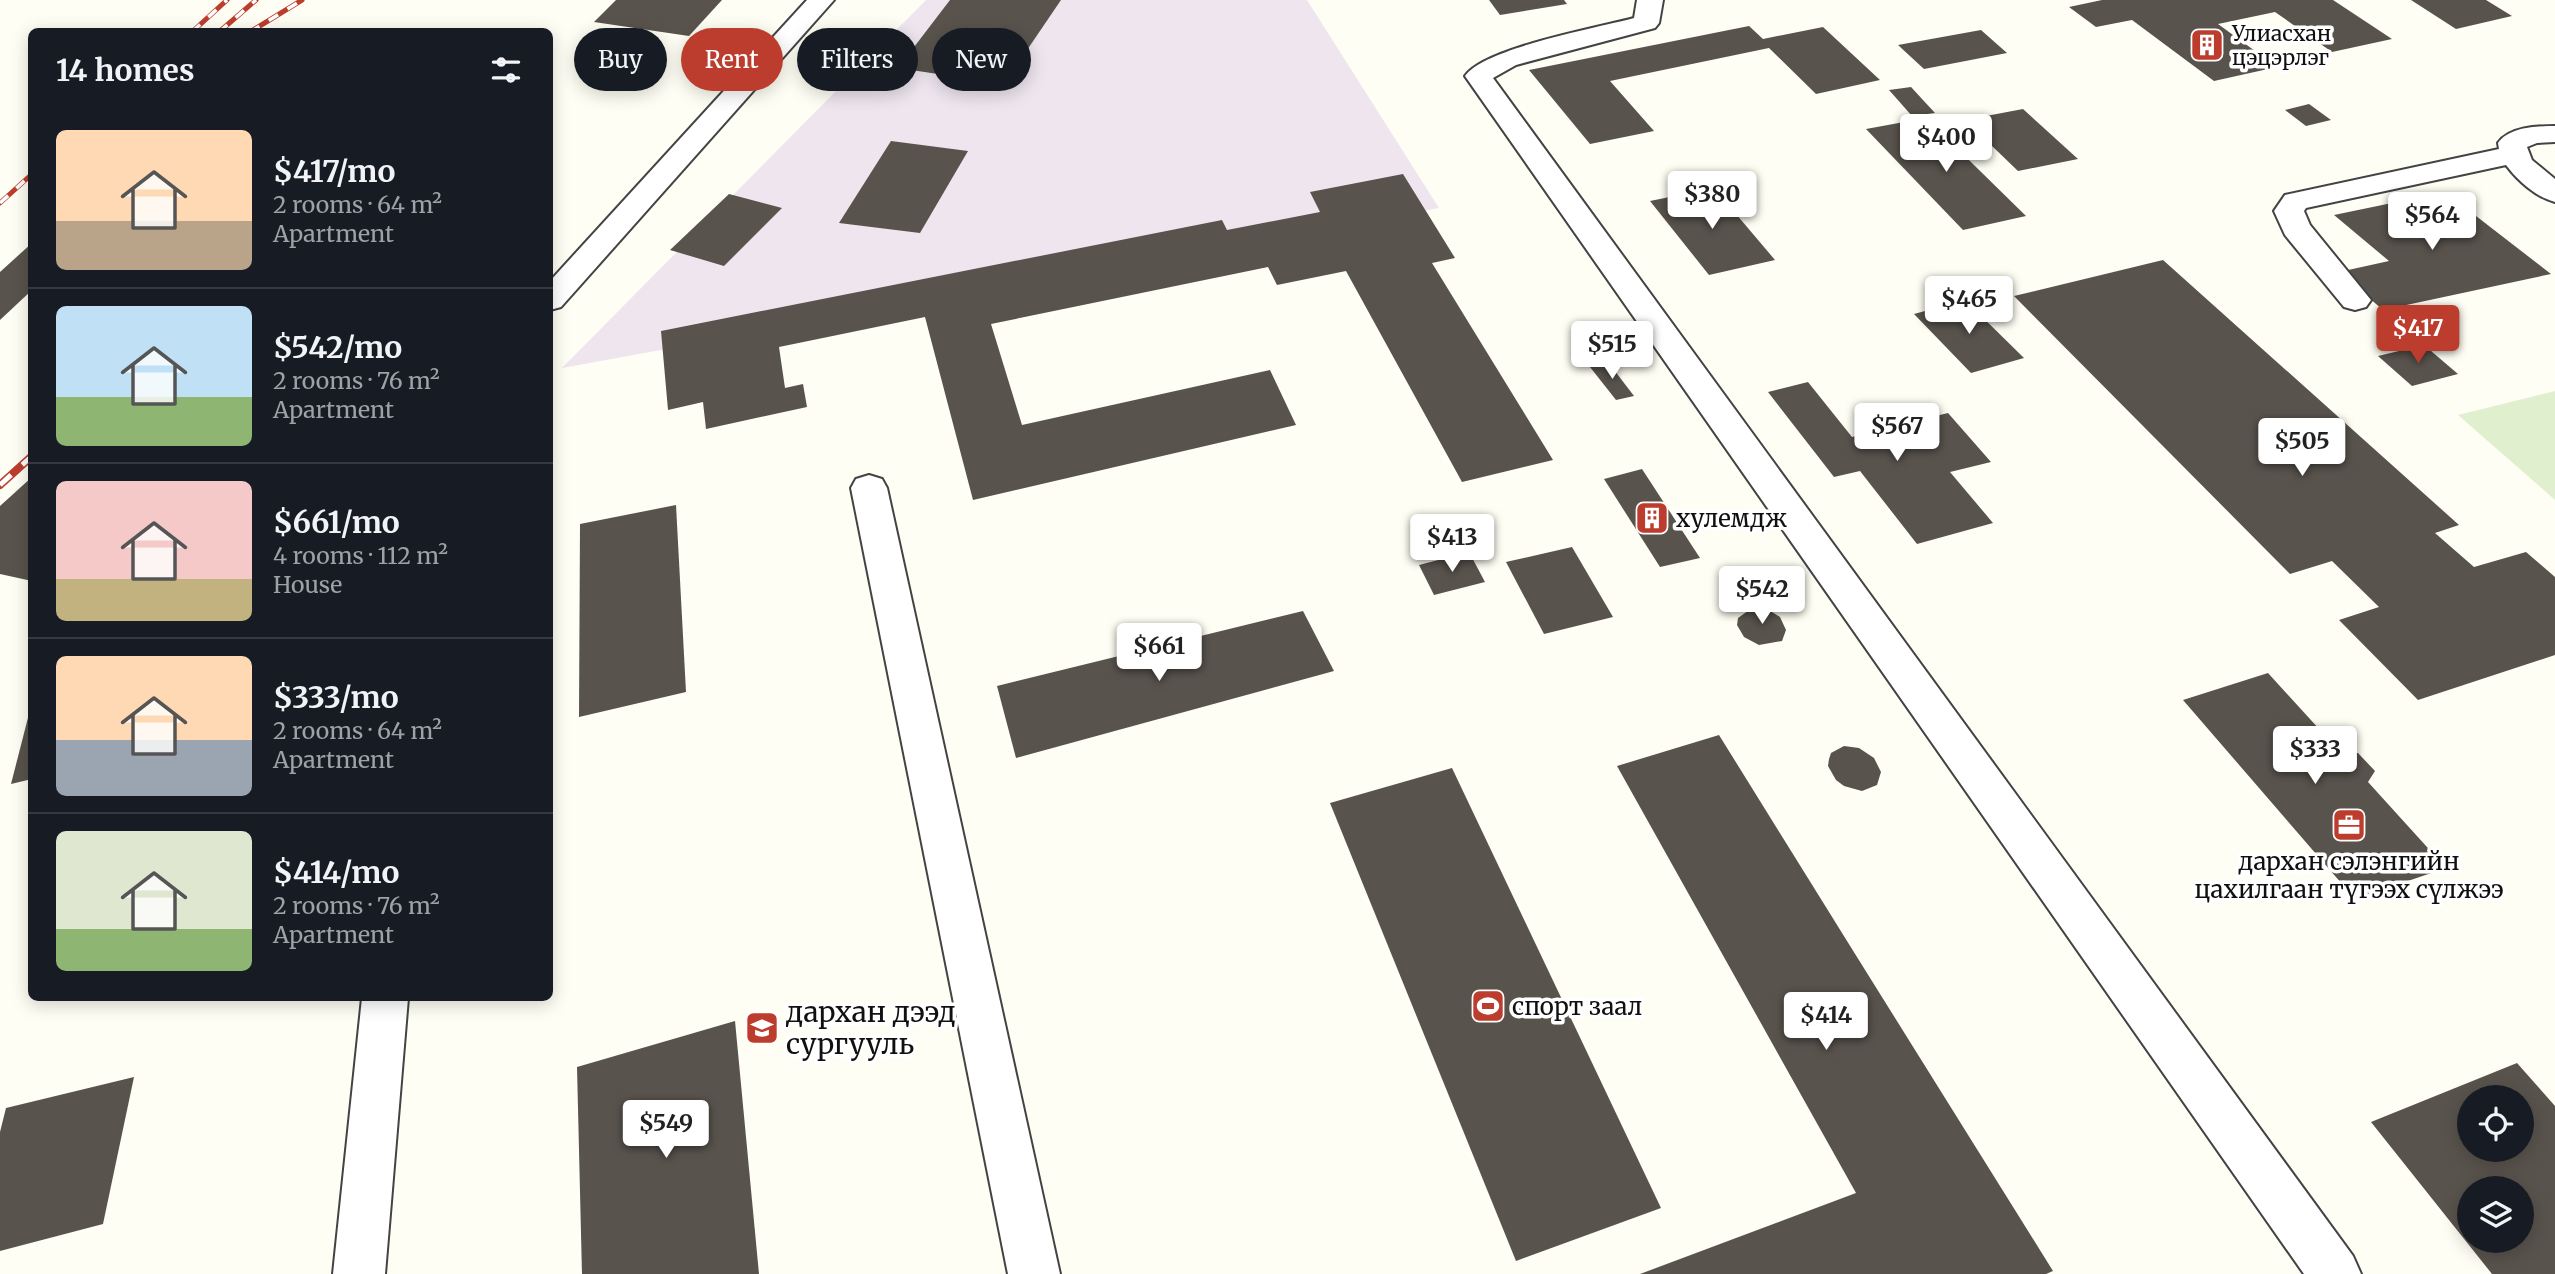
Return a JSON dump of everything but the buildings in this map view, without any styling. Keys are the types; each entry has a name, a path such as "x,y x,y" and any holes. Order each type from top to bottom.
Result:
{"street":[{"path":"553,297 821,0"},
{"path":"1650,0 1646,23 1507,58 1478,76 2335,1274"},
{"path":"2555,134 2533,135 2512,143 2513,155 2527,173 2555,192"},
{"path":"2355,300 2296,228 2289,211 2295,201 2513,155"},
{"path":"869,488 1034,1274"},
{"path":"359,1274 385,1001"}],"shaded area":[{"path":"926,0 1307,0 1439,208 562,368 836,91 918,91 918,28 898,28"}],"green space":[{"path":"2555,391 2555,500 2458,415"}],"railway":[{"path":"196,28 227,0"},
{"path":"224,28 256,0"},
{"path":"256,28 302,0"},
{"path":"0,203 28,178"},
{"path":"0,485 28,460"}],"place":[{"name":"Улиасхан цэцэрлэг","path":"2207,45"},
{"name":"хулемдж","path":"1652,518"},
{"name":"дархан сэлэнгийн цахилгаан түгээх сүлжээ","path":"2349,825"},
{"name":"спорт заал","path":"1488,1006"},
{"name":"дархан дээд сургууль","path":"762,1028"}]}
